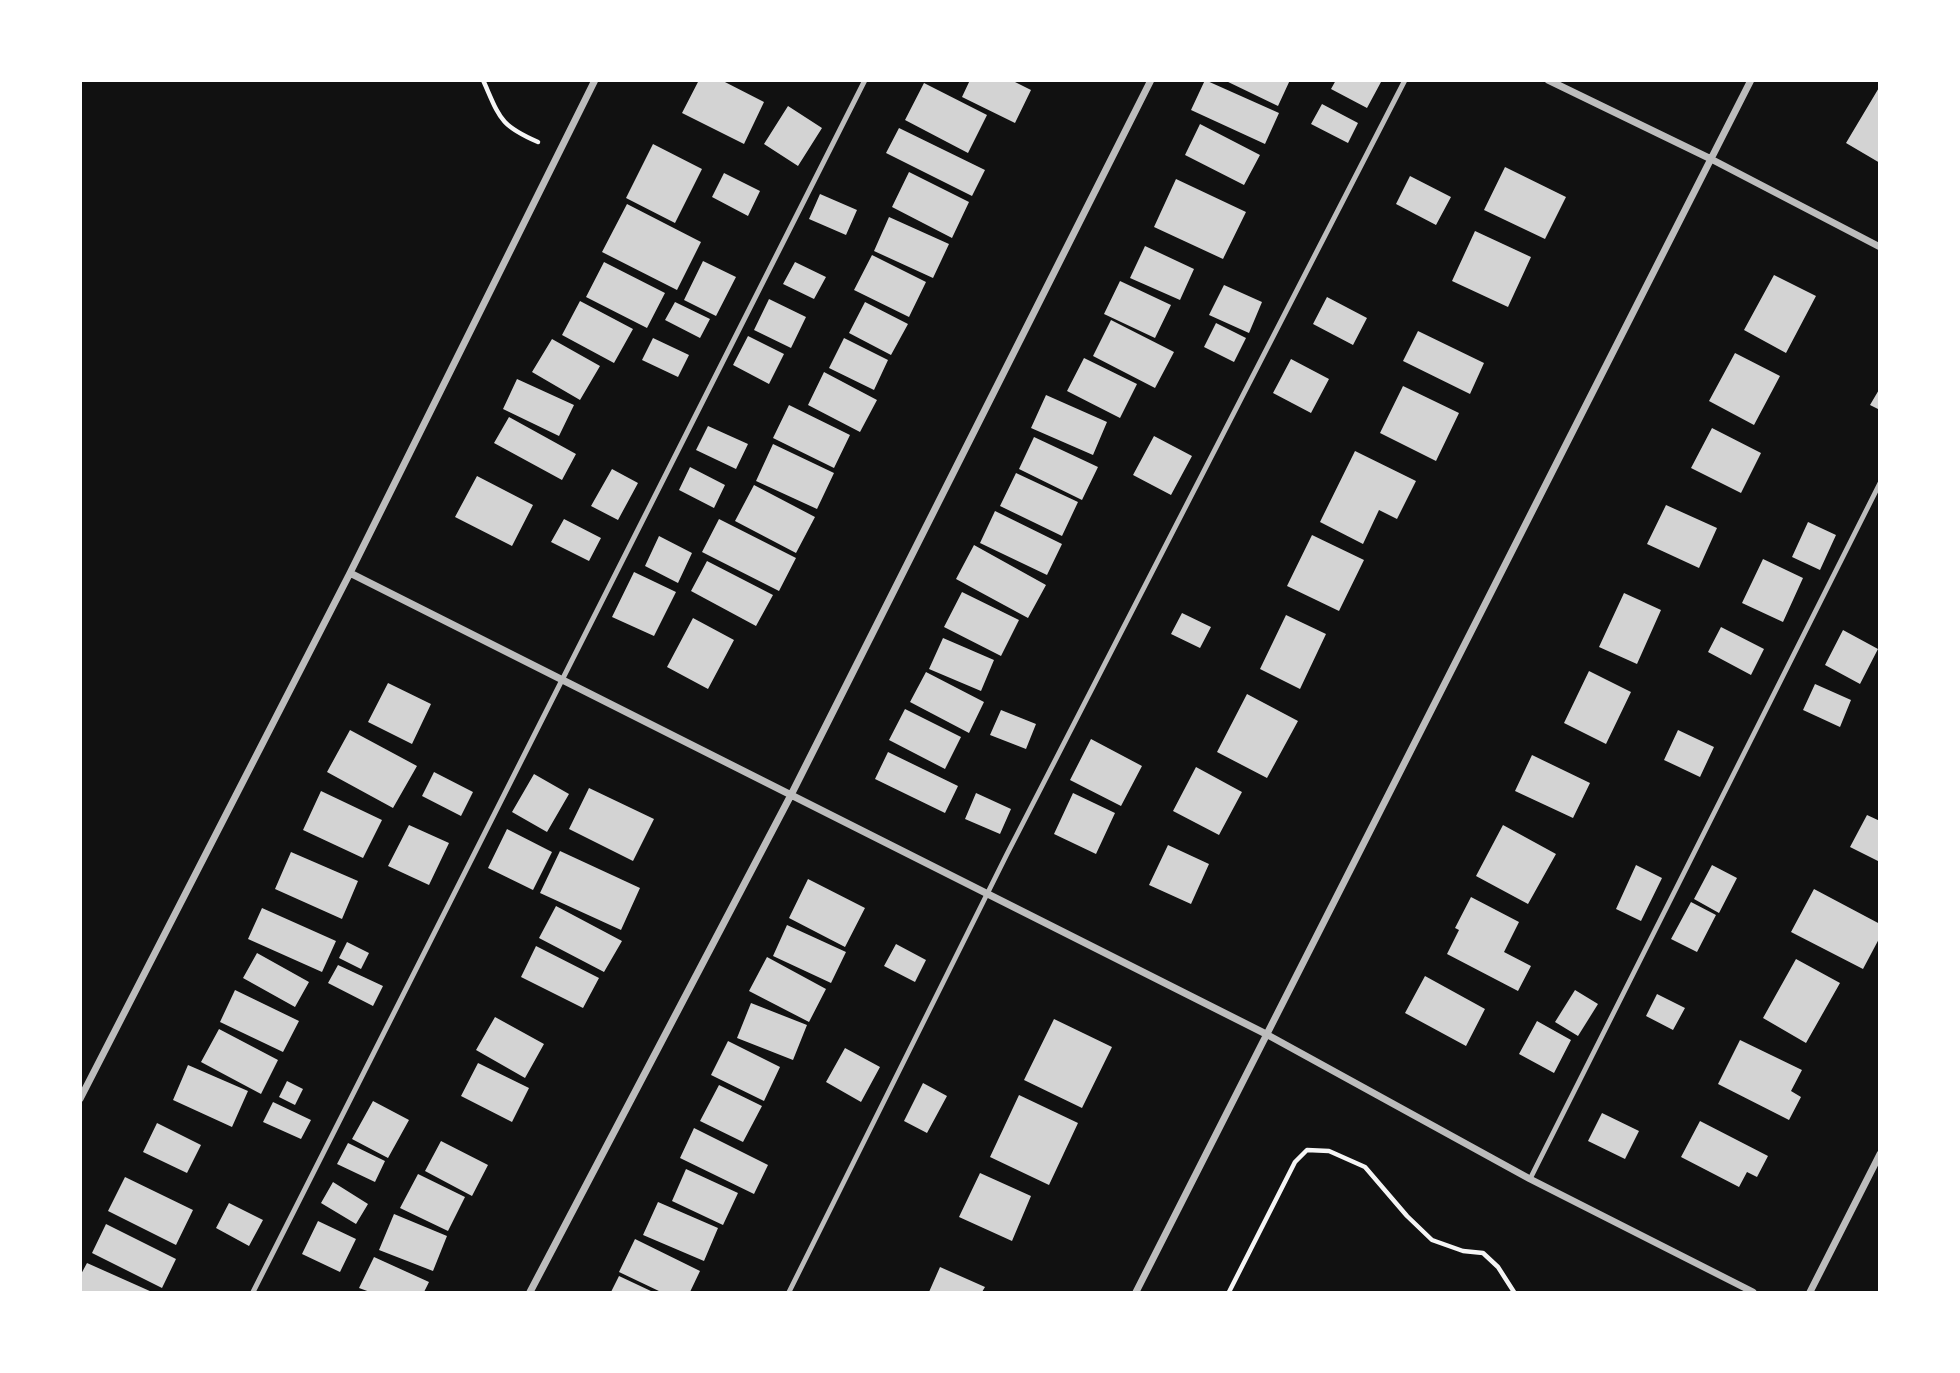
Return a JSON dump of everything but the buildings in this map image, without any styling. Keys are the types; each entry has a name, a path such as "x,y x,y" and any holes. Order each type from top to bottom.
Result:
{"street":[{"path":"80,1099 350,573 595,80"},
{"path":"530,1293 791,795 1151,80"},
{"path":"1548,80 1712,159 1880,247"},
{"path":"1136,1293 1751,80"},
{"path":"350,573 1266,1034 1530,1179 1753,1293"},
{"path":"1810,1293 1880,1154"}],"lane":[{"path":"253,1293 864,80"},
{"path":"789,1293 987,894 1405,80"},
{"path":"1530,1179 1880,483"}],"path":[{"path":"483,80 501,118 509,128 559,151"},
{"path":"1229,1293 1296,1162 1307,1150 1329,1151 1364,1167 1432,1240 1464,1251 1483,1253 1498,1267 1514,1293"}]}
